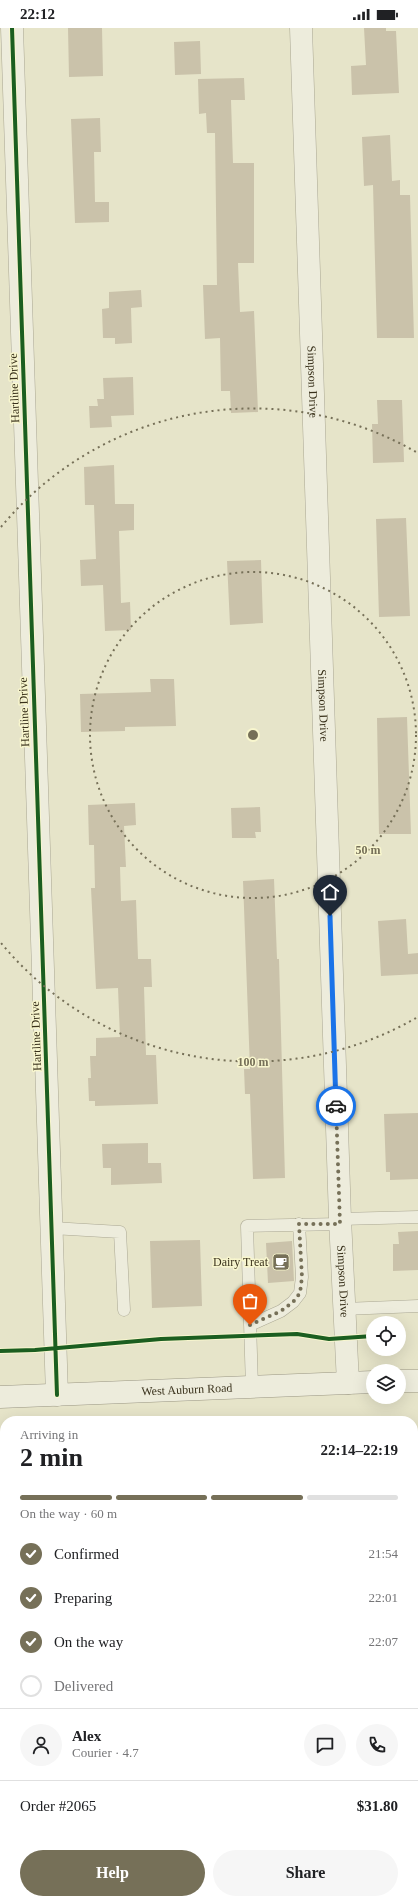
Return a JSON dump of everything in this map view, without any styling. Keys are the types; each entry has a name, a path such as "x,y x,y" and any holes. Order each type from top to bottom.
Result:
{"street":[{"name":"Hartline Drive","path":"12,28 58,1395"},
{"name":"Simpson Drive","path":"301,28 340,1222 348,1383"},
{"path":"406,1381 418,1381"},
{"name":"West Auburn Road","path":"0,1397 366,1382"}],"lane":[{"path":"252,1387 247,1226 418,1217"},
{"path":"250,1325 281,1311 293,1302 300,1293 302,1277 299,1224"},
{"path":"52,1228 120,1232 124,1310"},
{"path":"344,1309 418,1306"}],"building":[{"path":"68,28 102,28 103,76 69,77"},
{"path":"364,28 386,28 386,31 396,31 399,93 352,95 351,66 366,65"},
{"path":"200,41 201,74 175,75 174,42"},
{"path":"244,78 245,100 231,100 233,163 254,163 254,263 238,263 240,312 254,311 258,412 231,413 230,391 221,391 220,338 205,339 203,285 217,285 215,133 207,133 206,113 199,114 198,79"},
{"path":"100,118 101,152 94,152 95,202 109,202 109,222 75,223 71,119"},
{"path":"390,135 392,181 400,180 400,195 410,195 414,338 377,338 373,185 364,186 362,137"},
{"path":"141,290 142,307 131,308 132,343 115,344 115,338 103,338 102,309 109,308 109,292"},
{"path":"133,377 134,415 111,416 112,427 90,428 89,406 98,406 97,399 104,399 103,378"},
{"path":"377,400 402,400 404,462 373,463 372,424 378,424"},
{"path":"114,465 115,504 134,504 134,530 119,531 121,603 130,602 131,630 105,631 103,585 81,586 80,560 96,559 94,505 85,505 84,467"},
{"path":"406,518 410,616 379,617 376,519"},
{"path":"261,560 263,623 230,625 227,561"},
{"path":"150,679 174,679 176,726 125,727 125,731 81,732 80,694 151,692"},
{"path":"407,717 411,834 379,834 377,718"},
{"path":"135,803 136,825 124,826 126,867 120,867 121,901 136,900 138,959 151,959 152,987 144,987 146,1055 156,1055 158,1104 95,1106 95,1101 89,1101 88,1078 91,1078 90,1056 96,1056 96,1038 120,1037 118,988 96,989 91,888 95,888 94,845 89,845 88,805"},
{"path":"260,807 261,832 255,832 256,838 232,838 231,808"},
{"path":"274,879 277,959 279,959 285,1178 253,1179 250,1094 245,1094 244,1069 250,1069 243,881"},
{"path":"406,919 408,954 418,953 418,974 381,976 378,921"},
{"path":"418,1113 418,1179 390,1180 390,1172 386,1172 384,1114"},
{"path":"148,1143 148,1163 161,1163 162,1183 111,1185 111,1168 103,1168 102,1144"},
{"path":"418,1231 418,1270 393,1271 393,1244 399,1244 398,1232"},
{"path":"200,1240 202,1306 152,1308 150,1241"},
{"name":"Dairy Treat","path":"292,1241 294,1281 268,1283 266,1243"}],"cycle path":[{"path":"12,28 57,1395"},
{"path":"0,1351 35,1350 161,1339 297,1334 329,1339 366,1336"}],"way so far":[{"path":"250,1325 281,1311 293,1302 300,1293 302,1277 299,1224 340,1224 336,1106"}],"place":[{"name":"Dairy Treat","path":"281,1262"}],"route":[{"path":"330,916 336,1106"}]}
